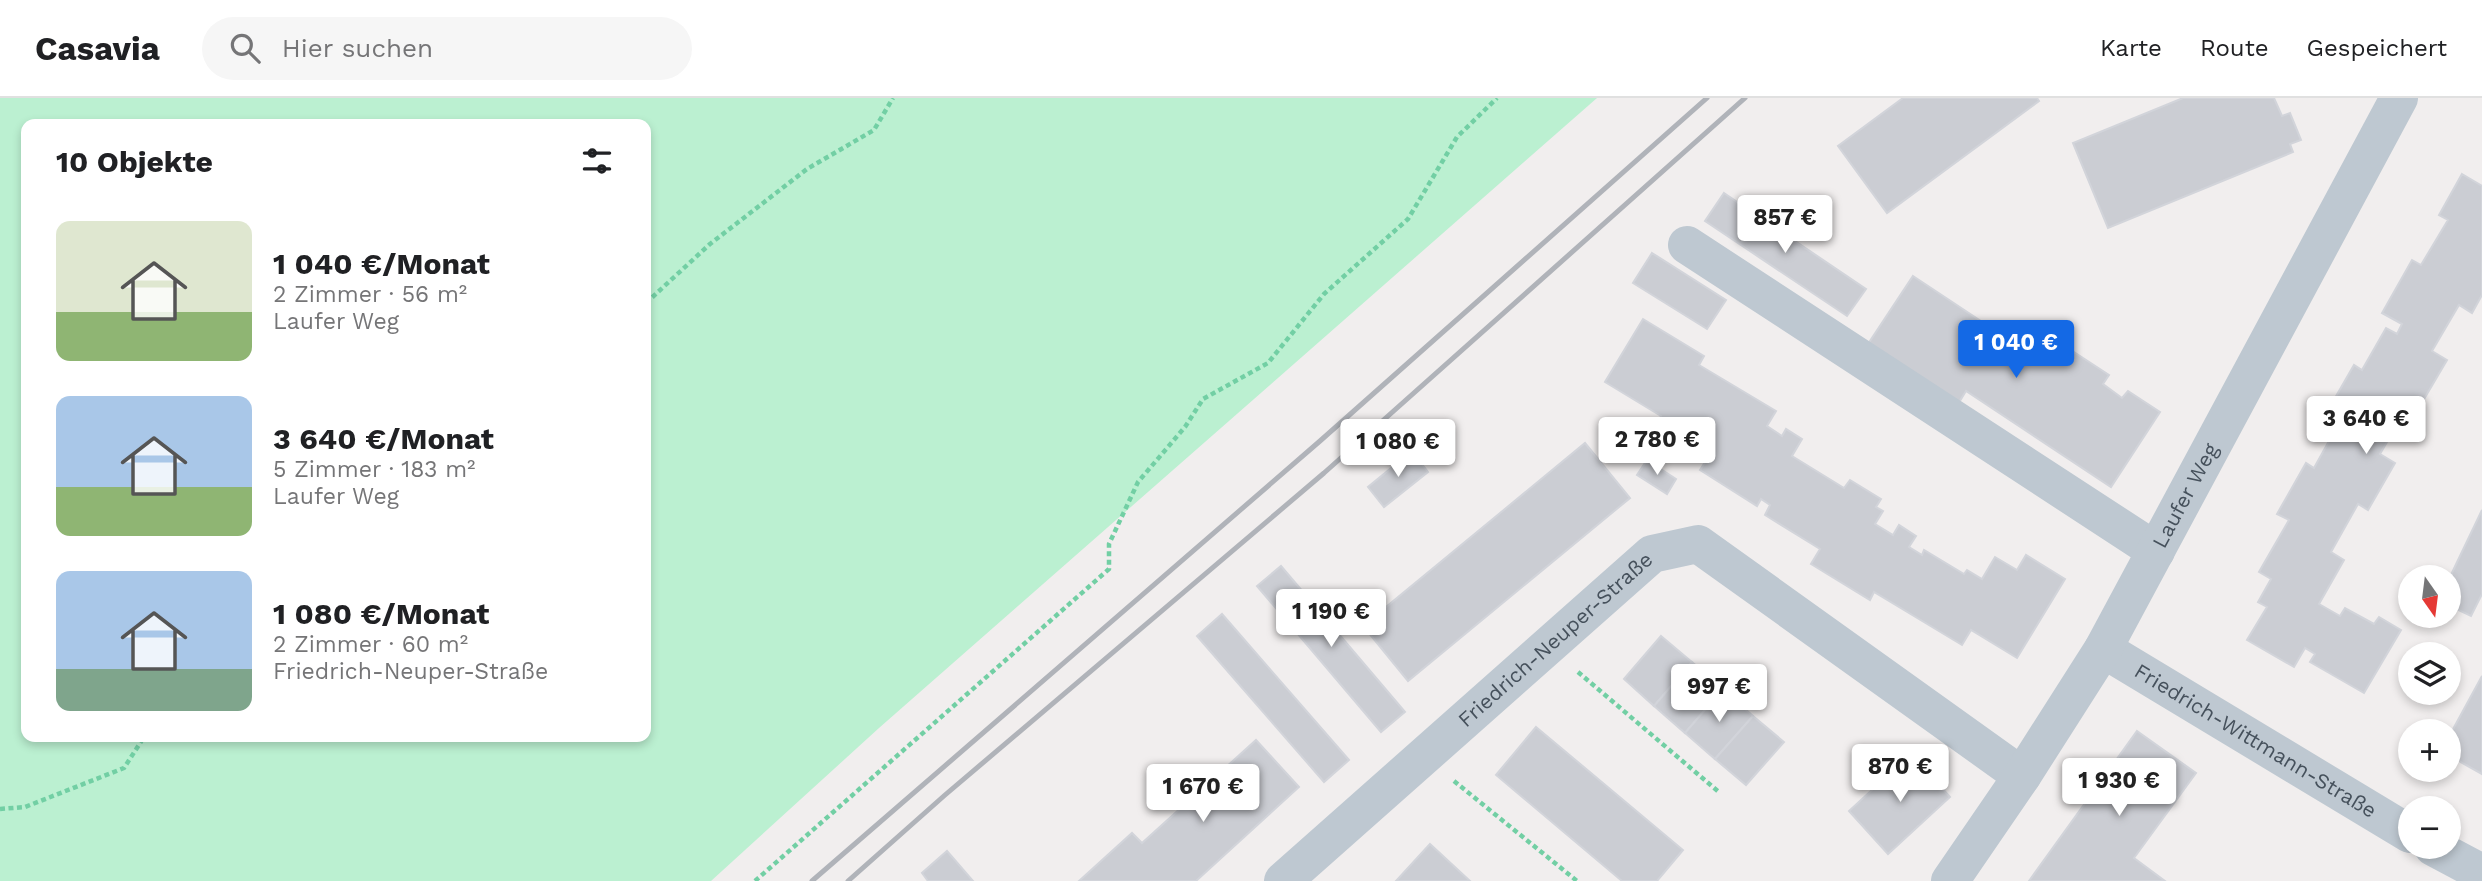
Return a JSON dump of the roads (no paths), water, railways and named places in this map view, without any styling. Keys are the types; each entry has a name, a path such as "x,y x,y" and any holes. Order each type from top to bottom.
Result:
{"street":[{"name":"Laufer Weg","path":"1950,881 2022,776 2103,649 2399,98"},
{"path":"1687,245 2156,551"},
{"name":"Friedrich-Neuper-Straße","path":"1283,881 1652,554 1698,544 2022,776"},
{"name":"Friedrich-Wittmann-Straße","path":"2103,649 2398,827"},
{"path":"2455,859 2482,873"}],"railway":[{"path":"812,881 1320,441 1707,98"},
{"path":"848,881 945,795 1324,473 1745,98"}]}
